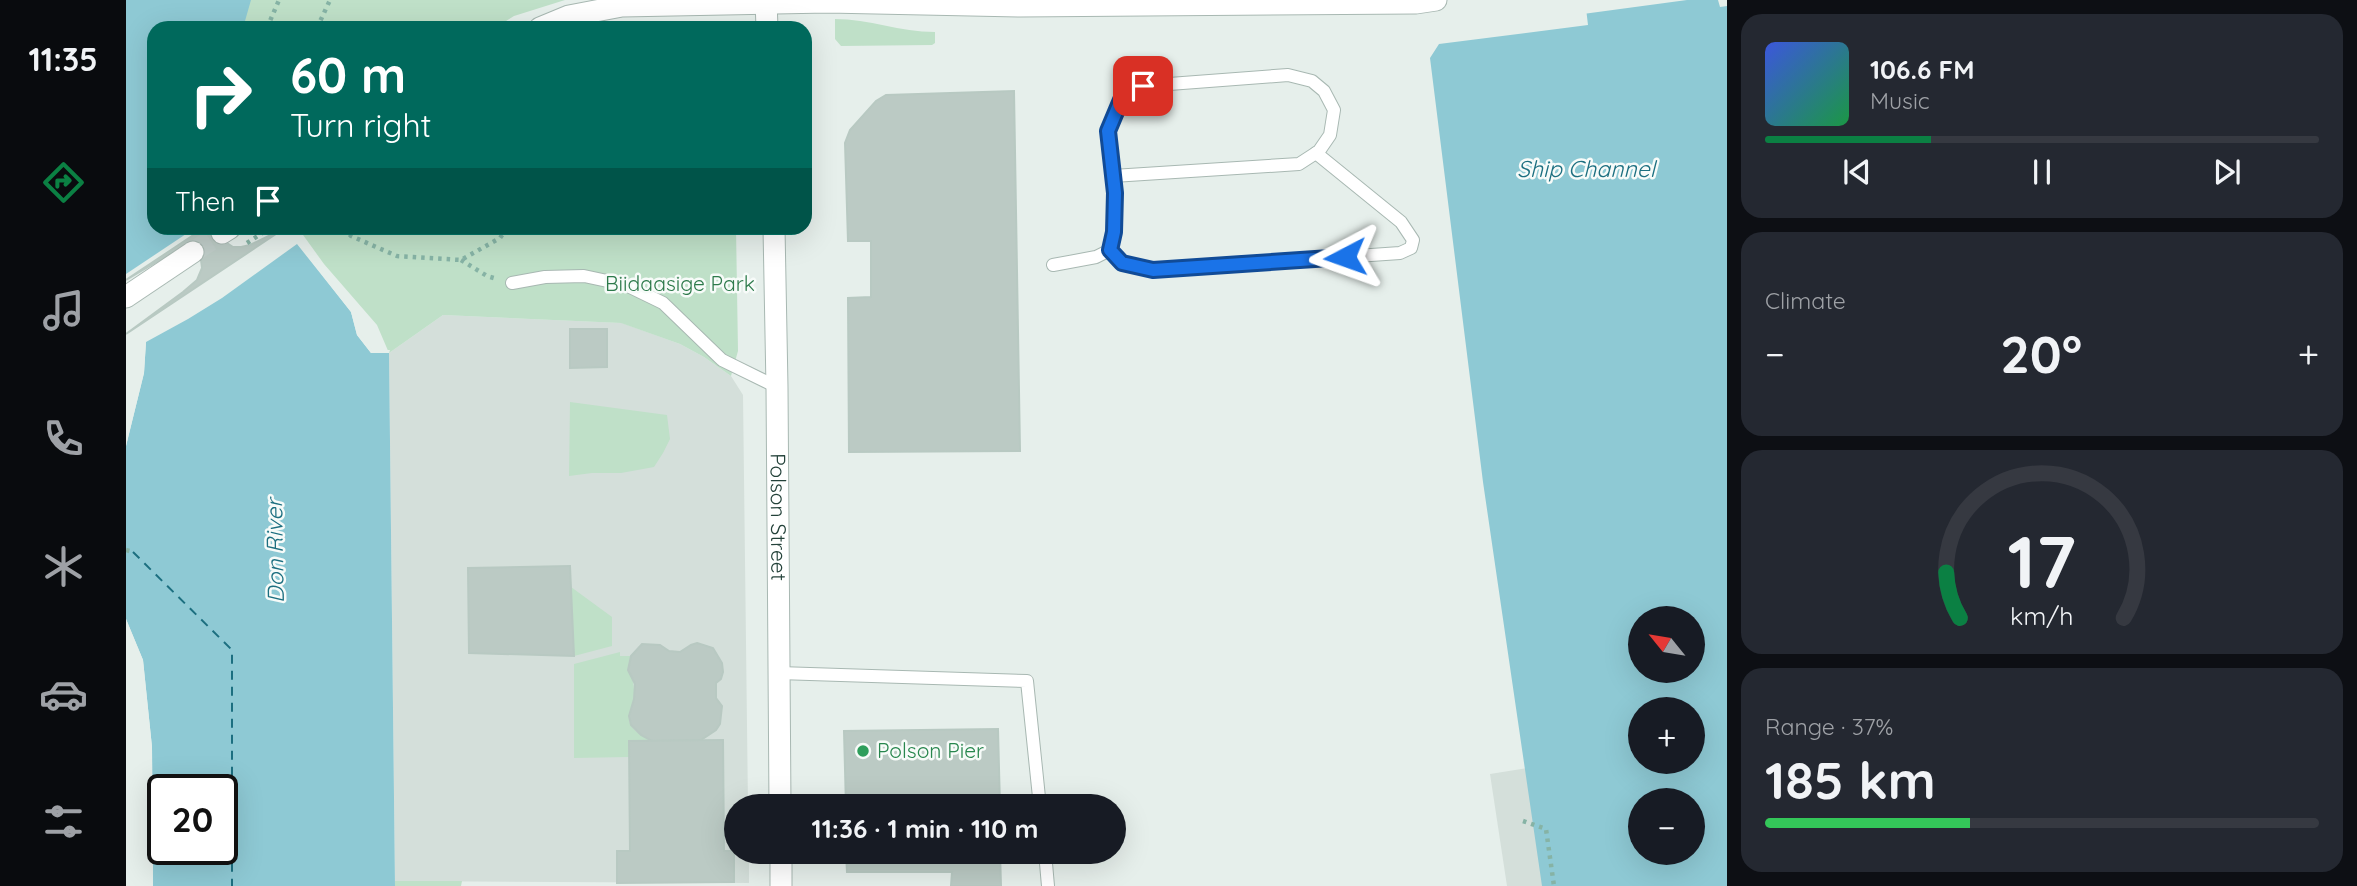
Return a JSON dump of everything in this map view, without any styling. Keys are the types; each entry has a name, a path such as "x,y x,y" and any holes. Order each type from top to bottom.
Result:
{"street":[{"path":"766,1 766,21"},
{"path":"557,21 569,16 622,6 766,1 1020,6 1426,2"},
{"name":"Polson Street","path":"774,235 780,794"},
{"path":"126,297 193,252"},
{"path":"780,864 781,886"}],"lane":[{"path":"1110,250 1114,232 1115,193 1113,176 1108,131 1121,100 1143,86 1288,75 1312,81 1324,90 1334,110 1331,135 1316,153 1299,164 1113,176"},
{"path":"1110,250 1122,263 1153,270 1400,253 1411,248 1413,240 1401,222 1316,153"},
{"path":"1053,265 1096,257 1110,250"},
{"path":"512,283 545,277 584,276 626,285 663,303 722,360 777,387"},
{"path":"779,673 1027,681 1039,794"},
{"path":"1046,864 1048,886"}],"path":[{"path":"270,21 279,0"},
{"path":"320,21 330,0"},
{"path":"241,247 259,235"},
{"path":"350,235 397,256 461,260 487,276 512,283"},
{"path":"461,260 502,235"},
{"path":"126,550 133,552"},
{"path":"1523,821 1546,829 1554,886"}],"shaded area":[{"path":"443,315 622,323 680,344 731,376 743,395 748,794 724,794 724,864 749,864 749,883 395,881 389,353"},
{"path":"1546,765 1565,886 1507,886 1490,774"}],"green space":[{"path":"126,0 565,0 506,21 147,21 147,235 149,235 126,271"},
{"path":"835,19 935,32 935,43 841,46 835,39"},
{"name":"Biidaasige Park","path":"303,235 736,235 738,351 731,376 680,344 621,323 443,315 389,353 377,325 324,264"},
{"path":"570,402 667,415 670,439 654,467 621,473 569,476"},
{"path":"571,587 612,617 612,646 574,656"},
{"path":"620,652 620,656 631,656 629,669 634,684 634,699 630,724 652,741 629,741 629,757 574,758 574,664"},
{"path":"395,881 462,881 461,886 395,886"}],"water":[{"name":"Don River","path":"126,0 251,0 245,21 147,21 147,235 293,235 351,312 357,335 371,353 389,353 395,886 153,886 153,865 238,865 238,774 152,774 143,660 126,619 126,446 144,373 146,342 126,320"},
{"name":"Ship Channel","path":"1585,0 1718,0 1720,7 1727,6 1727,886 1542,886 1483,482 1430,58 1439,44 1588,25"}],"pier":[{"path":"1581,0 1687,0 1583,14"},
{"path":"184,235 296,235 354,310 360,334 373,350 390,350 389,353 371,353 357,335 351,312 297,244 222,298 146,342 144,373 126,446 126,432 141,373 142,343 126,325 126,274"},
{"path":"126,619 143,660 152,774 149,774 140,661 126,628"},
{"path":"150,865 153,865 153,886 150,886"}],"building":[{"path":"1014,91 1020,451 849,452 848,298 871,297 871,241 848,241 845,143 850,130 876,101 886,95"},
{"path":"194,235 224,235 224,241 233,247 241,247 274,235 126,334 197,280 202,268 201,260 197,254 181,251 170,254 126,280"},
{"path":"570,329 607,329 607,367 570,368"},
{"path":"570,566 574,656 469,653 468,568"},
{"path":"697,643 713,648 722,663 721,679 716,683 716,698 722,706 720,724 701,740 652,741 631,725 629,716 635,684 628,670 631,656 642,644 660,645 669,651 680,652"},
{"path":"998,729 1000,794 846,794 844,731"},
{"path":"723,740 724,864 734,864 734,882 617,883 617,851 630,851 629,741"},
{"path":"847,864 1000,864 1001,886 951,886 952,872 847,872"}],"ferry route":[{"path":"133,552 232,650 232,886"}],"tunnel":[{"path":"193,252 219,235"}],"place":[{"name":"Polson Pier","path":"863,751"}],"route":[{"path":"1143,86 1121,100 1108,131 1115,193 1114,232 1110,250 1122,263 1153,270 1345,257"}]}
